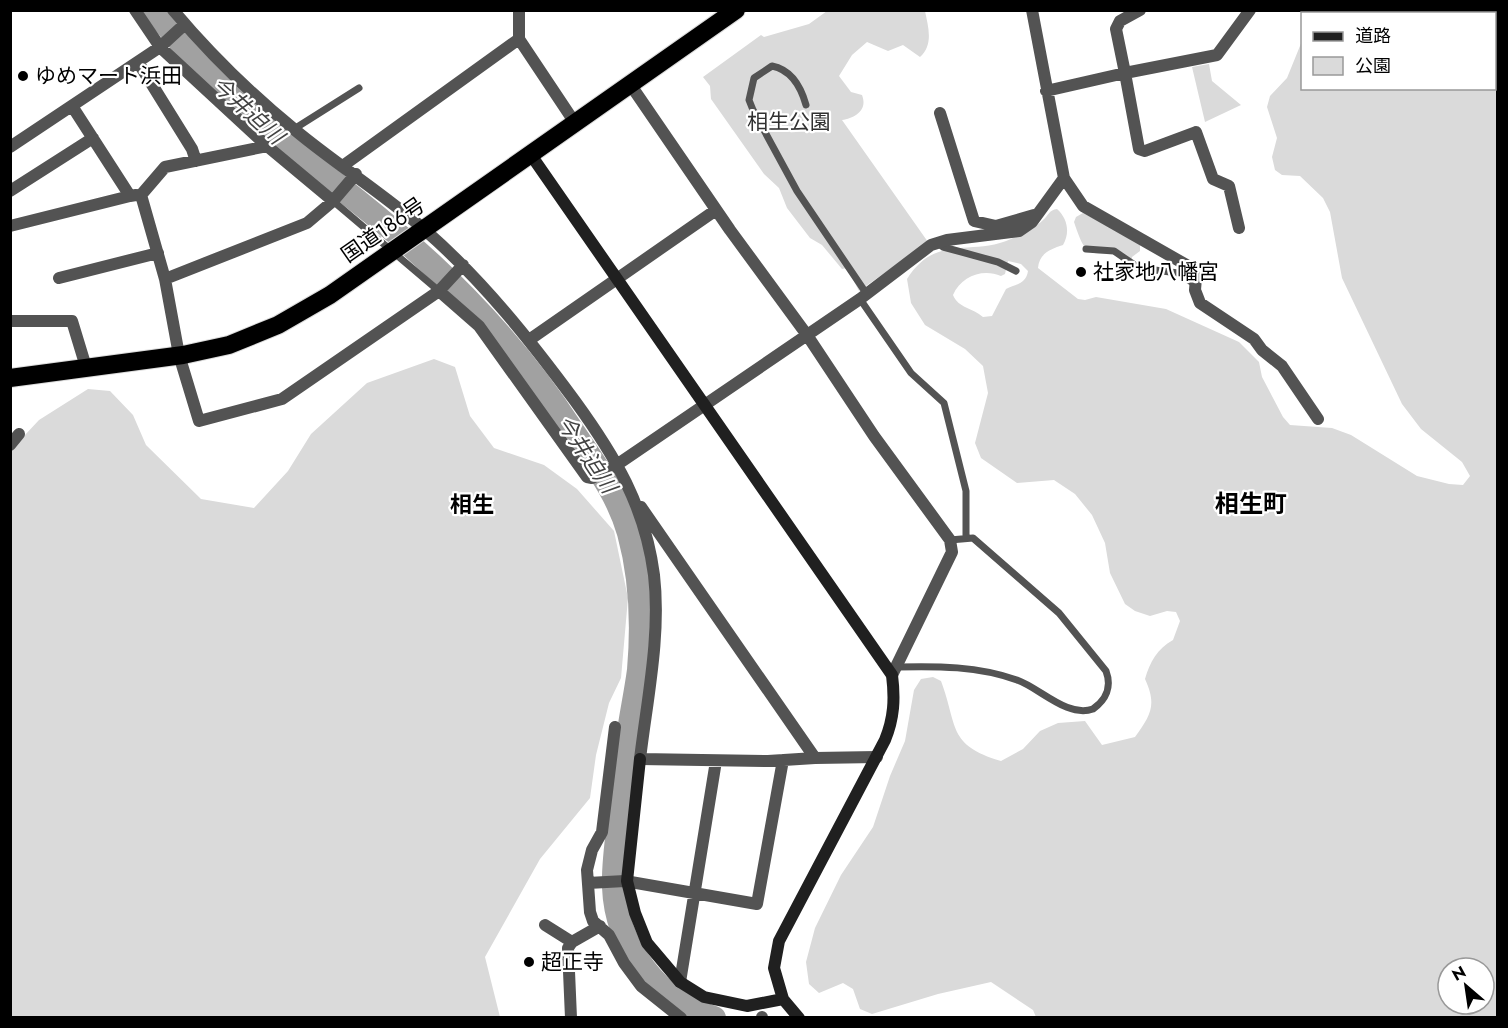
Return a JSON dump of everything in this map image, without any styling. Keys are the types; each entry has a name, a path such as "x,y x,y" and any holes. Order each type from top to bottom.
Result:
{"highway":[{"name":"国道186号","path":"10,378 179,355 229,345 278,325 330,295 736,10"}],"street":[{"path":"135,10 163,45 267,146 335,199"},
{"path":"173,10 184,25 225,66 294,129 344,165 354,177 420,231 460,268 529,340 636,501 815,758"},
{"path":"519,10 519,39 575,123"},
{"path":"1032,10 1064,178 1083,206 1190,267 1196,278 1200,303 1254,339 1262,350 1282,366 1318,419"},
{"path":"1140,10 1120,21 1116,29 1139,149 1145,151 1196,132 1213,179 1229,186 1239,228"},
{"path":"1046,91 1217,55 1250,10"},
{"path":"10,147 163,45 184,25"},
{"path":"344,165 519,39"},
{"path":"138,62 192,148 196,160"},
{"path":"630,84 716,210 807,335 874,436 950,540 952,552 895,671 895,702 891,725 877,757 779,941 774,968 783,999 799,1017"},
{"path":"72,106 135,195 158,253 179,355 200,421 282,399 440,289 460,268"},
{"path":"940,113 974,221 996,226 1019,221 1043,210"},
{"path":"10,190 93,138"},
{"path":"10,226 135,195 165,167 267,146"},
{"path":"531,155 895,671"},
{"path":"165,279 308,223 335,199 354,177"},
{"path":"440,289 479,326 587,477 592,478 614,466 807,335 938,243 1019,231 1043,210 1064,178"},
{"path":"529,340 716,210"},
{"path":"59,278 158,253"},
{"path":"10,321 72,321 86,367"},
{"path":"10,445 20,434"},
{"path":"636,501 650,553 655,603 626,881 635,914 647,944 680,982 704,997 731,1005 747,1006 783,999"},
{"path":"615,726 602,832 588,859 591,883 590,912 593,921 609,935 624,963 641,986 681,1017"},
{"path":"640,759 716,761 877,757"},
{"path":"591,883 626,881 757,904 783,760"},
{"path":"680,982 716,761"},
{"path":"545,925 572,942"},
{"path":"571,1017 568,948 572,942 600,926"}],"lane":[{"path":"806,105 794,80 781,68 772,66 754,78 749,100 797,191 911,373 944,403 966,491 966,538"},
{"path":"294,129 359,88"},
{"path":"335,199 440,289"},
{"path":"938,243 943,247 998,262 1016,271"},
{"path":"1086,249 1114,251 1139,268 1178,273 1196,285"},
{"path":"895,671 953,666 1017,680 1075,711 1093,709 1101,704 1107,693 1109,678 1106,670 1059,613 973,538 950,540"}],"green space":[{"path":"1326,10 1497,11 1497,1017 1036,1017 1033,1010 991,982 938,994 872,1014 860,1009 853,989 843,983 819,993 809,984 806,962 815,928 841,875 873,827 890,776 905,741 914,690 921,679 933,677 941,681 957,732 971,748 984,755 1001,761 1023,749 1040,731 1058,723 1085,721 1102,745 1135,737 1145,722 1151,703 1145,679 1147,673 1158,652 1173,640 1180,621 1176,612 1167,611 1150,616 1135,611 1125,604 1110,573 1105,543 1092,515 1075,494 1054,480 1017,483 981,458 975,443 988,393 983,366 965,349 925,325 911,303 907,279 918,265 942,251 996,244 1011,239 1036,226 1057,209 1066,222 1065,240 1063,245 1050,250 1040,259 1038,268 1078,299 1096,297 1166,309 1239,342 1259,362 1262,377 1283,417 1290,425 1332,428 1351,435 1417,476 1463,485 1470,476 1462,462 1421,429 1402,404 1342,278 1330,212 1323,198 1300,176 1282,175 1275,170 1272,157 1277,138 1267,107 1270,96 1287,78 1301,43 1301,90 1496,90 1496,12 1325,12","holes":["1008,261 1021,264 1028,271 1025,279 1006,289 992,316 983,317 958,303 953,295 961,283 973,275 987,273 1001,276 1005,274"]},
{"name":"相生公園","path":"827,11 925,11 928,29 929,41 920,57 903,45 888,51 867,42 852,55 839,76 851,92 862,95 863,100 862,109 859,112 842,120 928,242 859,291 847,268 842,269 822,245 810,238 787,208 779,188 764,174 711,99 710,86 703,77 761,35 764,37 809,24"},
{"path":"1209,64 1212,81 1241,105 1205,122 1192,67"},
{"path":"1083,213 1140,242 1140,251 1132,257 1131,264 1124,265 1120,260 1120,252 1100,254 1093,253 1084,247 1074,222 1076,217"},
{"path":"434,359 455,367 470,416 494,448 544,465 577,489 614,531 628,598 621,678 609,703 596,755 590,798 540,859 485,957 500,1017 11,1017 10,451 39,420 88,389 110,391 133,415 146,445 201,499 254,508 288,471 311,434 367,383"}],"waterway":[{"name":"今井迫川","path":"155,10 206,70 234,97 292,149 410,245 486,319 552,401 612,492 619,505 633,550 641,618 639,670 628,738 615,857 614,887 617,909 623,930 644,969 675,999 714,1018"}],"place":[{"name":"ゆめマート浜田","path":"23,76"},
{"name":"社家地八幡宮","path":"1081,272"},
{"name":"超正寺","path":"529,962"}],"district":[{"name":"相生町","path":"1251,503"},
{"name":"相生","path":"472,504"}]}
